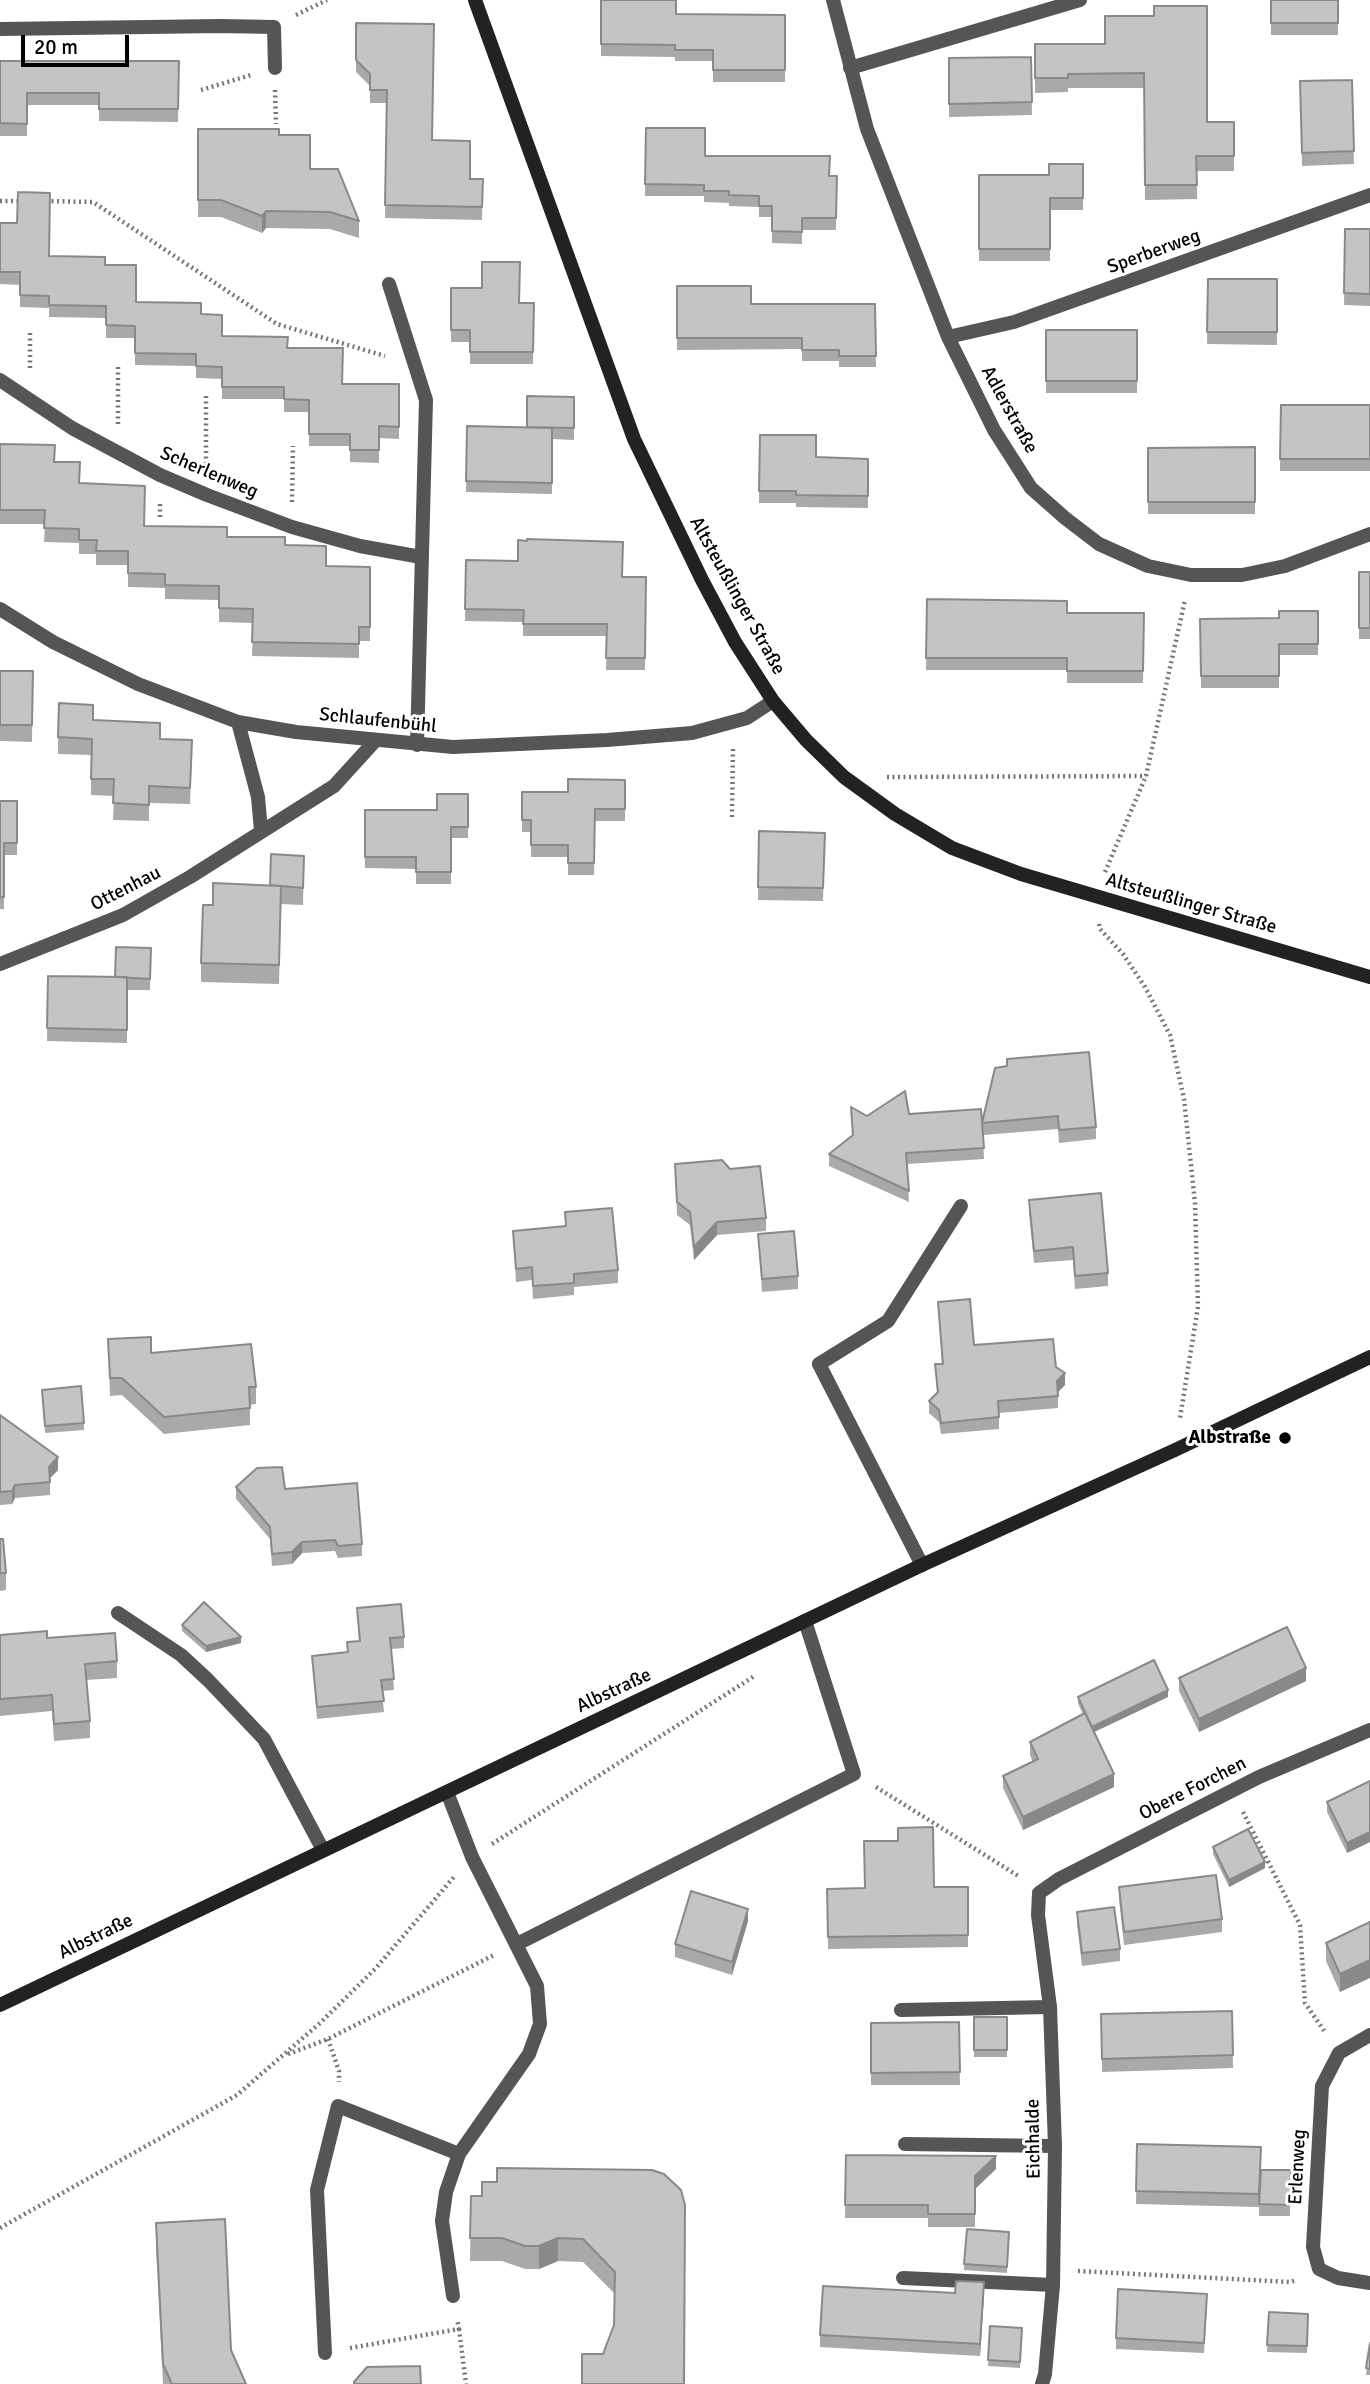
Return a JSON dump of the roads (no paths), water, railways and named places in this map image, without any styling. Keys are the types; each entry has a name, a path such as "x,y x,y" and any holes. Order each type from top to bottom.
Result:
{"street":[{"name":"Altsteußlinger Straße","path":"475,0 634,439 735,642 773,701 806,740 844,777 895,814 952,848 1021,874 1370,977"},
{"name":"Adlerstraße","path":"833,0 867,129 948,337 994,430 1031,488 1099,544 1148,566 1191,575 1242,575 1285,566 1370,534"},
{"path":"850,68 1080,0"},
{"path":"0,29 274,27 275,68"},
{"name":"Sperberweg","path":"948,337 1014,322 1370,195"},
{"path":"389,284 426,400 417,745"},
{"name":"Scherlenweg","path":"0,380 72,428 117,453 206,495 292,527 360,546 421,557"},
{"name":"Schlaufenbühl","path":"1,610 52,642 138,684 238,722 375,741 453,747 692,733 747,718 773,701"},
{"path":"238,722 258,797 261,831"},
{"name":"Ottenhau","path":"0,964 123,915 190,877 334,786 375,741"},
{"path":"922,1565 819,1364 888,1321 961,1206"},
{"name":"Albstraße","path":"0,2005 922,1565 1175,1450 1370,1357"},
{"path":"118,1613 181,1655 264,1739 323,1850"},
{"path":"517,1944 854,1774 805,1621"},
{"name":"Obere Forchen","path":"1040,1893 1059,1879 1259,1777 1370,1730"},
{"path":"447,1792 472,1857 537,1986 540,2024 529,2054 459,2154 446,2192 442,2221 453,2296"},
{"name":"Eichhalde","path":"1040,1893 1038,1915 1050,2007 1055,2147 1053,2286 1042,2384"},
{"path":"901,2010 1050,2007"},
{"name":"Erlenweg","path":"1370,2035 1339,2053 1322,2086 1313,2247 1319,2269 1338,2278 1370,2283"},
{"path":"325,2353 317,2190 338,2106 459,2154"},
{"path":"905,2144 1055,2147"},
{"path":"903,2278 1053,2286"}],"place":[{"name":"Albstraße","path":"1285,1438"}]}
